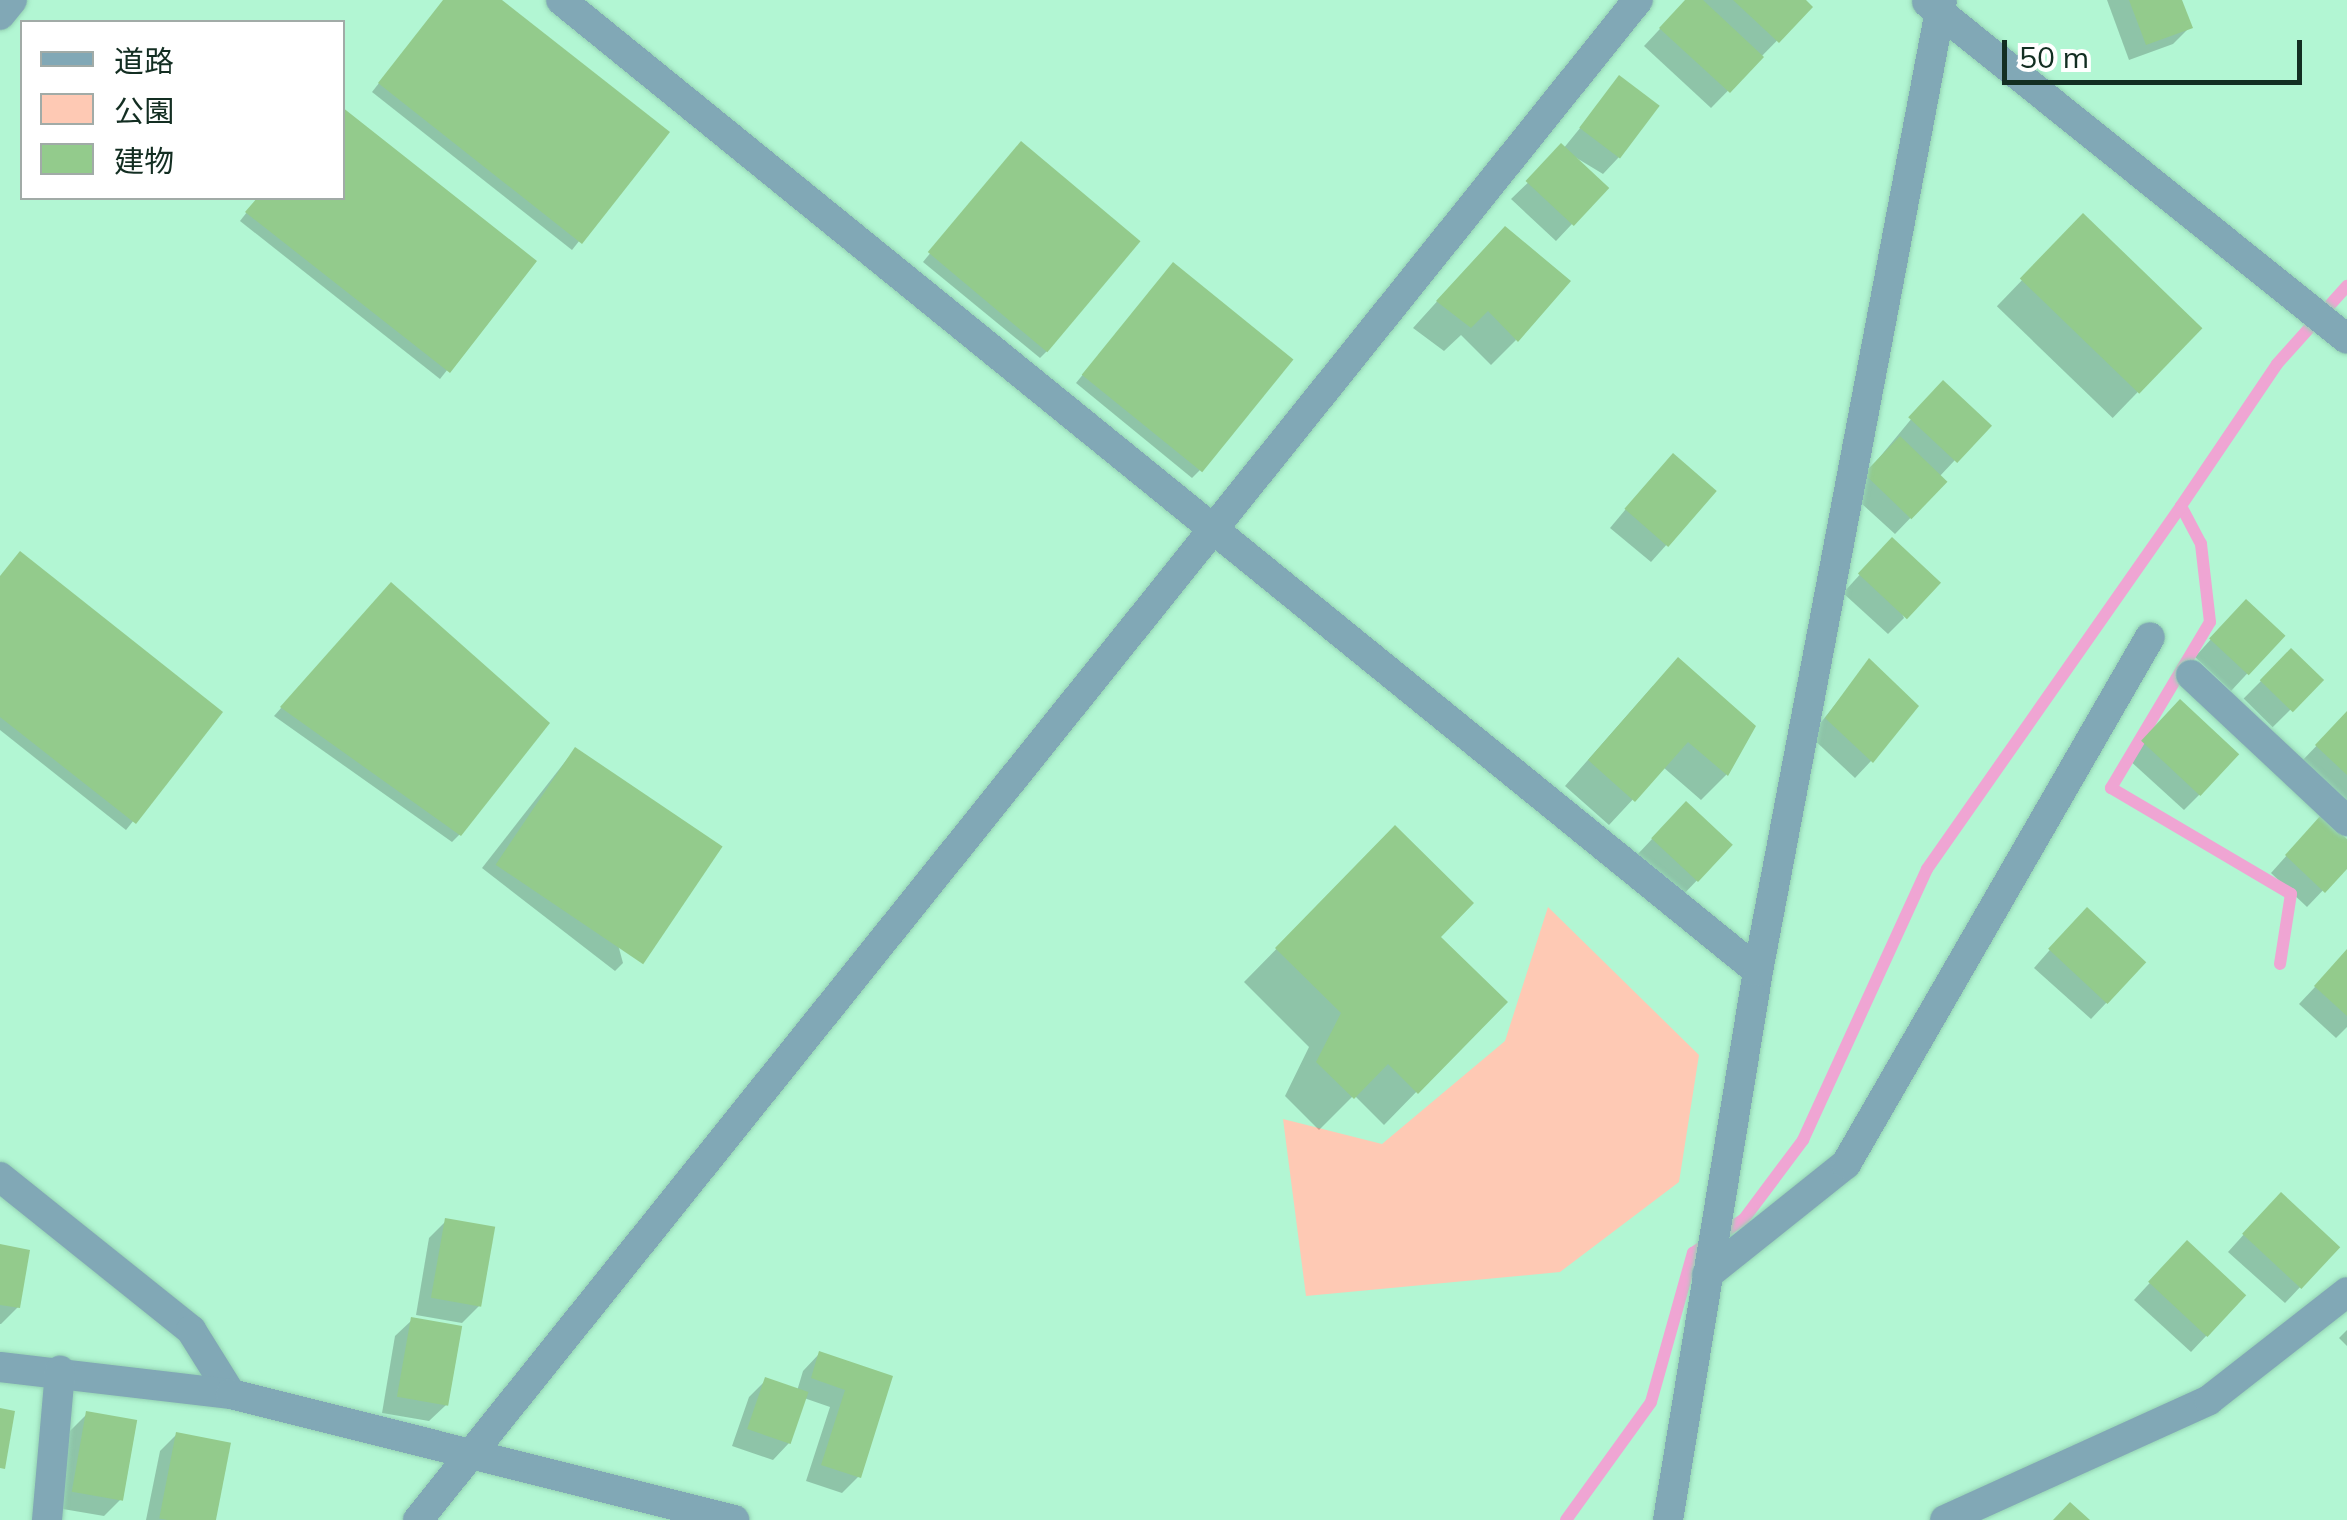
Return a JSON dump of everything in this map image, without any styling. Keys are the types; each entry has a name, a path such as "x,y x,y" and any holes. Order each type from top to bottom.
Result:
{"street":[{"path":"0,14 12,0"},
{"path":"561,0 1212,524 1758,971"},
{"path":"418,1520 1212,524 1638,0"},
{"path":"1668,1520 1758,971 1936,5 2330,324"},
{"path":"1708,1268 1846,1164 2150,637"},
{"path":"2191,675 2347,821"},
{"path":"0,1177 191,1330 231,1394"},
{"path":"1945,1520 2209,1400 2347,1292"},
{"path":"0,1367 231,1394 476,1450 734,1520"},
{"path":"46,1520 60,1371"}],"green space":[{"path":"1548,907 1699,1055 1679,1182 1560,1272 1306,1296 1283,1119 1382,1144 1505,1041"}],"building":[{"path":"443,0 502,0 670,132 582,244 378,83"},
{"path":"1685,0 1703,0 1764,57 1730,93 1659,28"},
{"path":"1733,0 1806,0 1813,7 1779,43"},
{"path":"2129,0 2182,0 2193,28 2146,45"},
{"path":"1619,75 1660,106 1620,158 1579,128"},
{"path":"345,109 537,261 450,373 245,212 255,200 345,200"},
{"path":"1021,141 1141,241 1047,352 928,252"},
{"path":"1561,143 1609,188 1574,226 1526,181"},
{"path":"2083,213 2202,328 2139,394 2020,278"},
{"path":"1505,226 1571,281 1518,342 1488,311 1471,328 1436,301"},
{"path":"1173,262 1293,360 1202,472 1082,375"},
{"path":"1943,380 1992,426 1957,463 1908,417"},
{"path":"1900,436 1947,482 1911,519 1864,473"},
{"path":"1673,453 1717,491 1668,547 1624,509"},
{"path":"1892,537 1941,583 1907,619 1858,574"},
{"path":"20,551 223,712 136,824 0,717 0,576"},
{"path":"391,582 550,723 461,836 280,707"},
{"path":"2246,599 2285,636 2249,675 2209,638"},
{"path":"2291,648 2324,680 2293,712 2260,680"},
{"path":"1678,657 1756,726 1728,776 1688,742 1635,802 1588,760"},
{"path":"1869,658 1919,706 1873,763 1825,718"},
{"path":"2180,699 2239,754 2200,796 2141,741"},
{"path":"2347,711 2347,775 2315,745"},
{"path":"575,747 723,847 643,964 496,865"},
{"path":"1686,801 1733,845 1698,882 1651,838"},
{"path":"2321,815 2347,839 2347,869 2325,893 2285,855"},
{"path":"1395,825 1474,903 1441,937 1508,1002 1418,1094 1388,1064 1354,1099 1316,1062 1341,1013 1275,948"},
{"path":"2087,907 2146,962 2107,1004 2048,949"},
{"path":"2347,949 2347,1016 2314,986"},
{"path":"2281,1192 2340,1247 2301,1289 2242,1234"},
{"path":"445,1218 495,1227 481,1307 431,1298"},
{"path":"2187,1240 2246,1295 2207,1337 2148,1282"},
{"path":"0,1244 30,1250 20,1308 0,1305"},
{"path":"411,1317 462,1326 448,1406 397,1397"},
{"path":"819,1351 893,1376 861,1478 821,1465 845,1390 811,1378"},
{"path":"765,1377 808,1392 791,1444 747,1429"},
{"path":"0,1408 15,1411 5,1469 0,1468"},
{"path":"86,1411 137,1420 123,1501 72,1492"},
{"path":"176,1432 231,1443 216,1520 159,1518"},
{"path":"2070,1502 2090,1520 2053,1520"}],"waterway":[{"path":"2280,964 2291,894 2111,788 2210,622 2201,544 2181,506 2277,364 2347,286"},
{"path":"1566,1520 1651,1402 1693,1253 1744,1219 1803,1140 1927,869 2181,506"}]}
